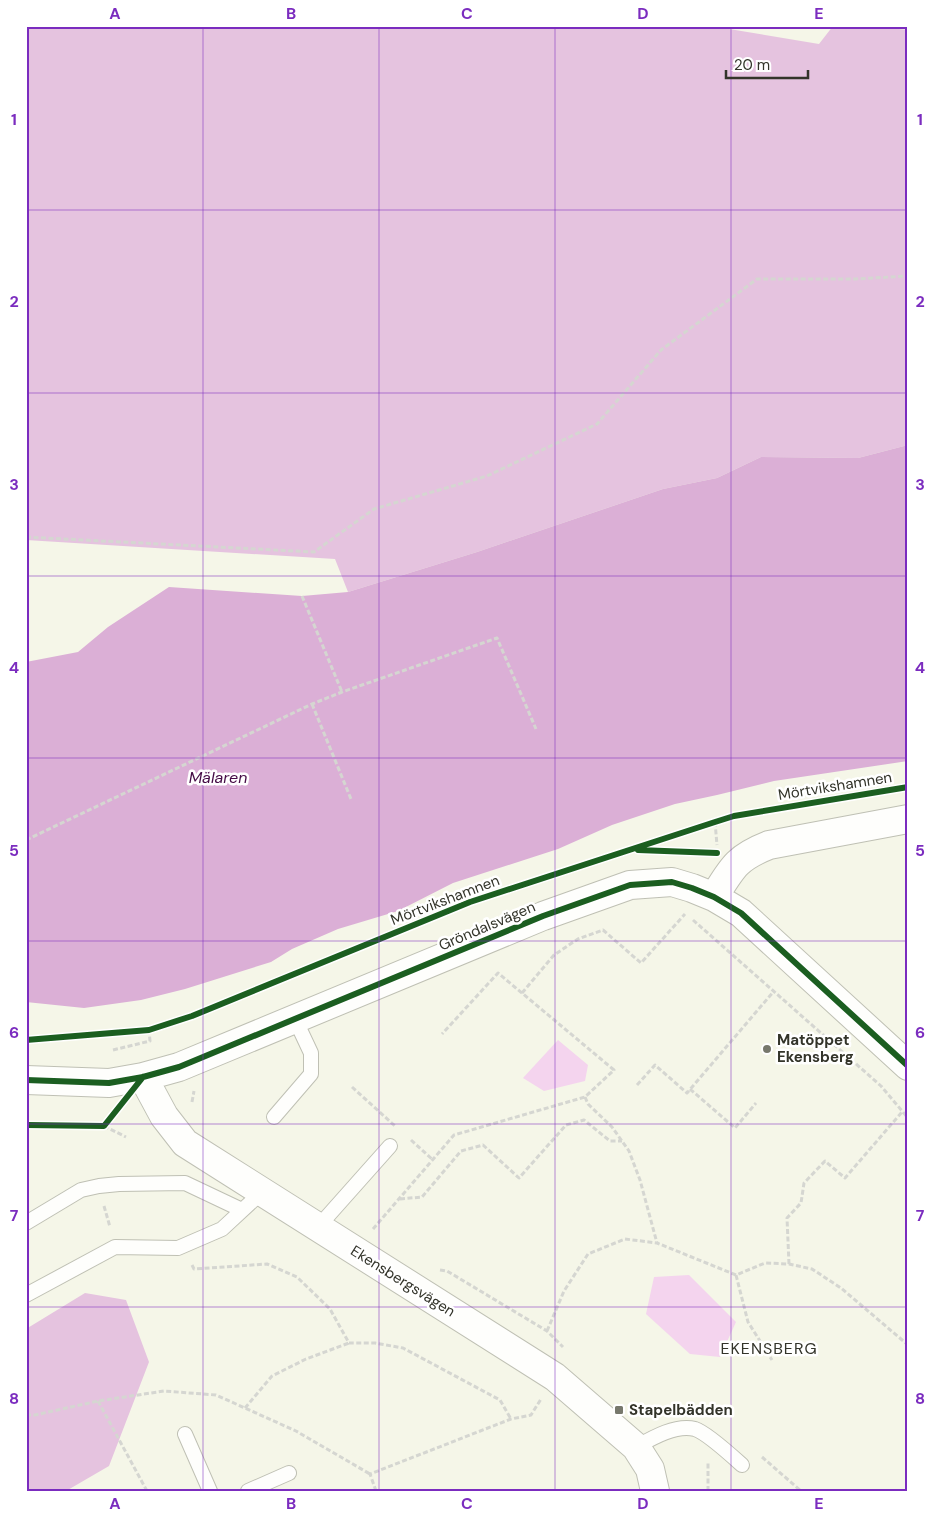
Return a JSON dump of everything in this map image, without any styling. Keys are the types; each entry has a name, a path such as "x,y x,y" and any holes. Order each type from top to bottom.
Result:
{"street":[{"path":"714,897 733,867 751,852 769,845 908,819"},
{"name":"Gröndalsvägen","path":"26,1080 109,1083 143,1077 179,1067 543,916 630,885 672,882 714,897 741,912 908,1066"},
{"name":"Ekensbergsvägen","path":"143,1077 164,1116 186,1143 555,1377 636,1447 650,1469 655,1491"}],"lane":[{"path":"274,1118 311,1074 311,1053 295,1020"},
{"path":"318,1227 390,1146"},
{"path":"26,1223 81,1190 119,1184 184,1183 242,1210"},
{"path":"26,1295 115,1247 178,1248 222,1229 263,1191"},
{"path":"636,1447 657,1435 678,1429 695,1429 709,1437 742,1465"},
{"path":"185,1434 210,1491"},
{"path":"248,1491 289,1473"}],"path":[{"path":"26,537 314,552 374,509 487,476 597,424 661,350 758,279 855,279 908,276"},
{"path":"302,596 342,692"},
{"path":"26,840 312,704 497,638 536,729"},
{"path":"312,704 351,799"},
{"path":"705,825 718,821 717,854"},
{"path":"522,993 554,955 578,939 603,930 641,963 686,914 678,910"},
{"path":"693,920 880,1086 908,1118"},
{"path":"354,1251 454,1134 585,1098 614,1070 498,973 442,1034"},
{"path":"637,1085 655,1065 687,1093 774,991"},
{"path":"139,1031 158,1028"},
{"path":"113,1050 150,1041 149,1030"},
{"path":"192,1102 194,1090 199,1084"},
{"path":"690,1089 735,1128 756,1103"},
{"path":"585,1098 588,1104 612,1127 629,1151 640,1180 657,1243"},
{"path":"789,1264 787,1218 801,1203 804,1183 825,1161 845,1178 902,1112"},
{"path":"104,1126 110,1119"},
{"path":"399,1199 422,1197 462,1152 483,1145 519,1178 566,1124 584,1120 610,1141 622,1141"},
{"path":"94,1126 104,1126 126,1137"},
{"path":"102,1200 111,1233"},
{"path":"547,1331 564,1291 588,1254 625,1239 657,1243 736,1275 765,1262 789,1264 812,1269 841,1288 908,1345"},
{"path":"178,1248 194,1269 267,1264 297,1277 330,1309 349,1343"},
{"path":"370,1474 511,1419 531,1415 571,1355 547,1331 447,1272 438,1269"},
{"path":"736,1275 748,1322 772,1360"},
{"path":"245,1408 272,1376 306,1359 349,1343 375,1343 403,1348 500,1400 511,1419"},
{"path":"26,1415 35,1415 98,1401 164,1391 216,1396 296,1431 370,1474 376,1491"},
{"path":"98,1401 147,1491"},
{"path":"783,1476 801,1491"}],"shaded area":[{"path":"26,26 711,26 819,44 833,26 872,26 908,30 908,445 858,458 761,457 717,478 663,489 477,552 348,592 335,559 26,540"},
{"path":"558,1040 588,1065 585,1081 544,1091 523,1078"},
{"path":"689,1275 736,1322 720,1357 690,1354 646,1314 654,1277"},
{"path":"85,1293 126,1300 149,1362 109,1466 66,1491 26,1491 26,1329"}],"water":[{"name":"Mälaren","path":"908,445 908,761 774,781 675,804 612,825 558,849 453,883 398,911 338,929 292,949 271,962 185,989 141,1000 84,1008 26,1002 26,662 78,652 108,627 169,587 302,596 348,592 477,552 663,489 717,478 761,457 858,458"}],"cycle path":[{"name":"Mörtvikshamnen","path":"26,1040 149,1030 192,1016 470,902 715,822 734,816 908,787"},
{"path":"638,850 717,853"},
{"path":"26,1080 109,1083 143,1077 179,1067 543,916 630,885 672,882 714,897 741,913 908,1066"},
{"path":"26,1125 104,1126 143,1077"}],"place":[{"name":"Matöppet Ekensberg","path":"767,1049"},
{"name":"Stapelbädden","path":"619,1410"}],"district":[{"name":"EKENSBERG","path":"769,1348"}]}
